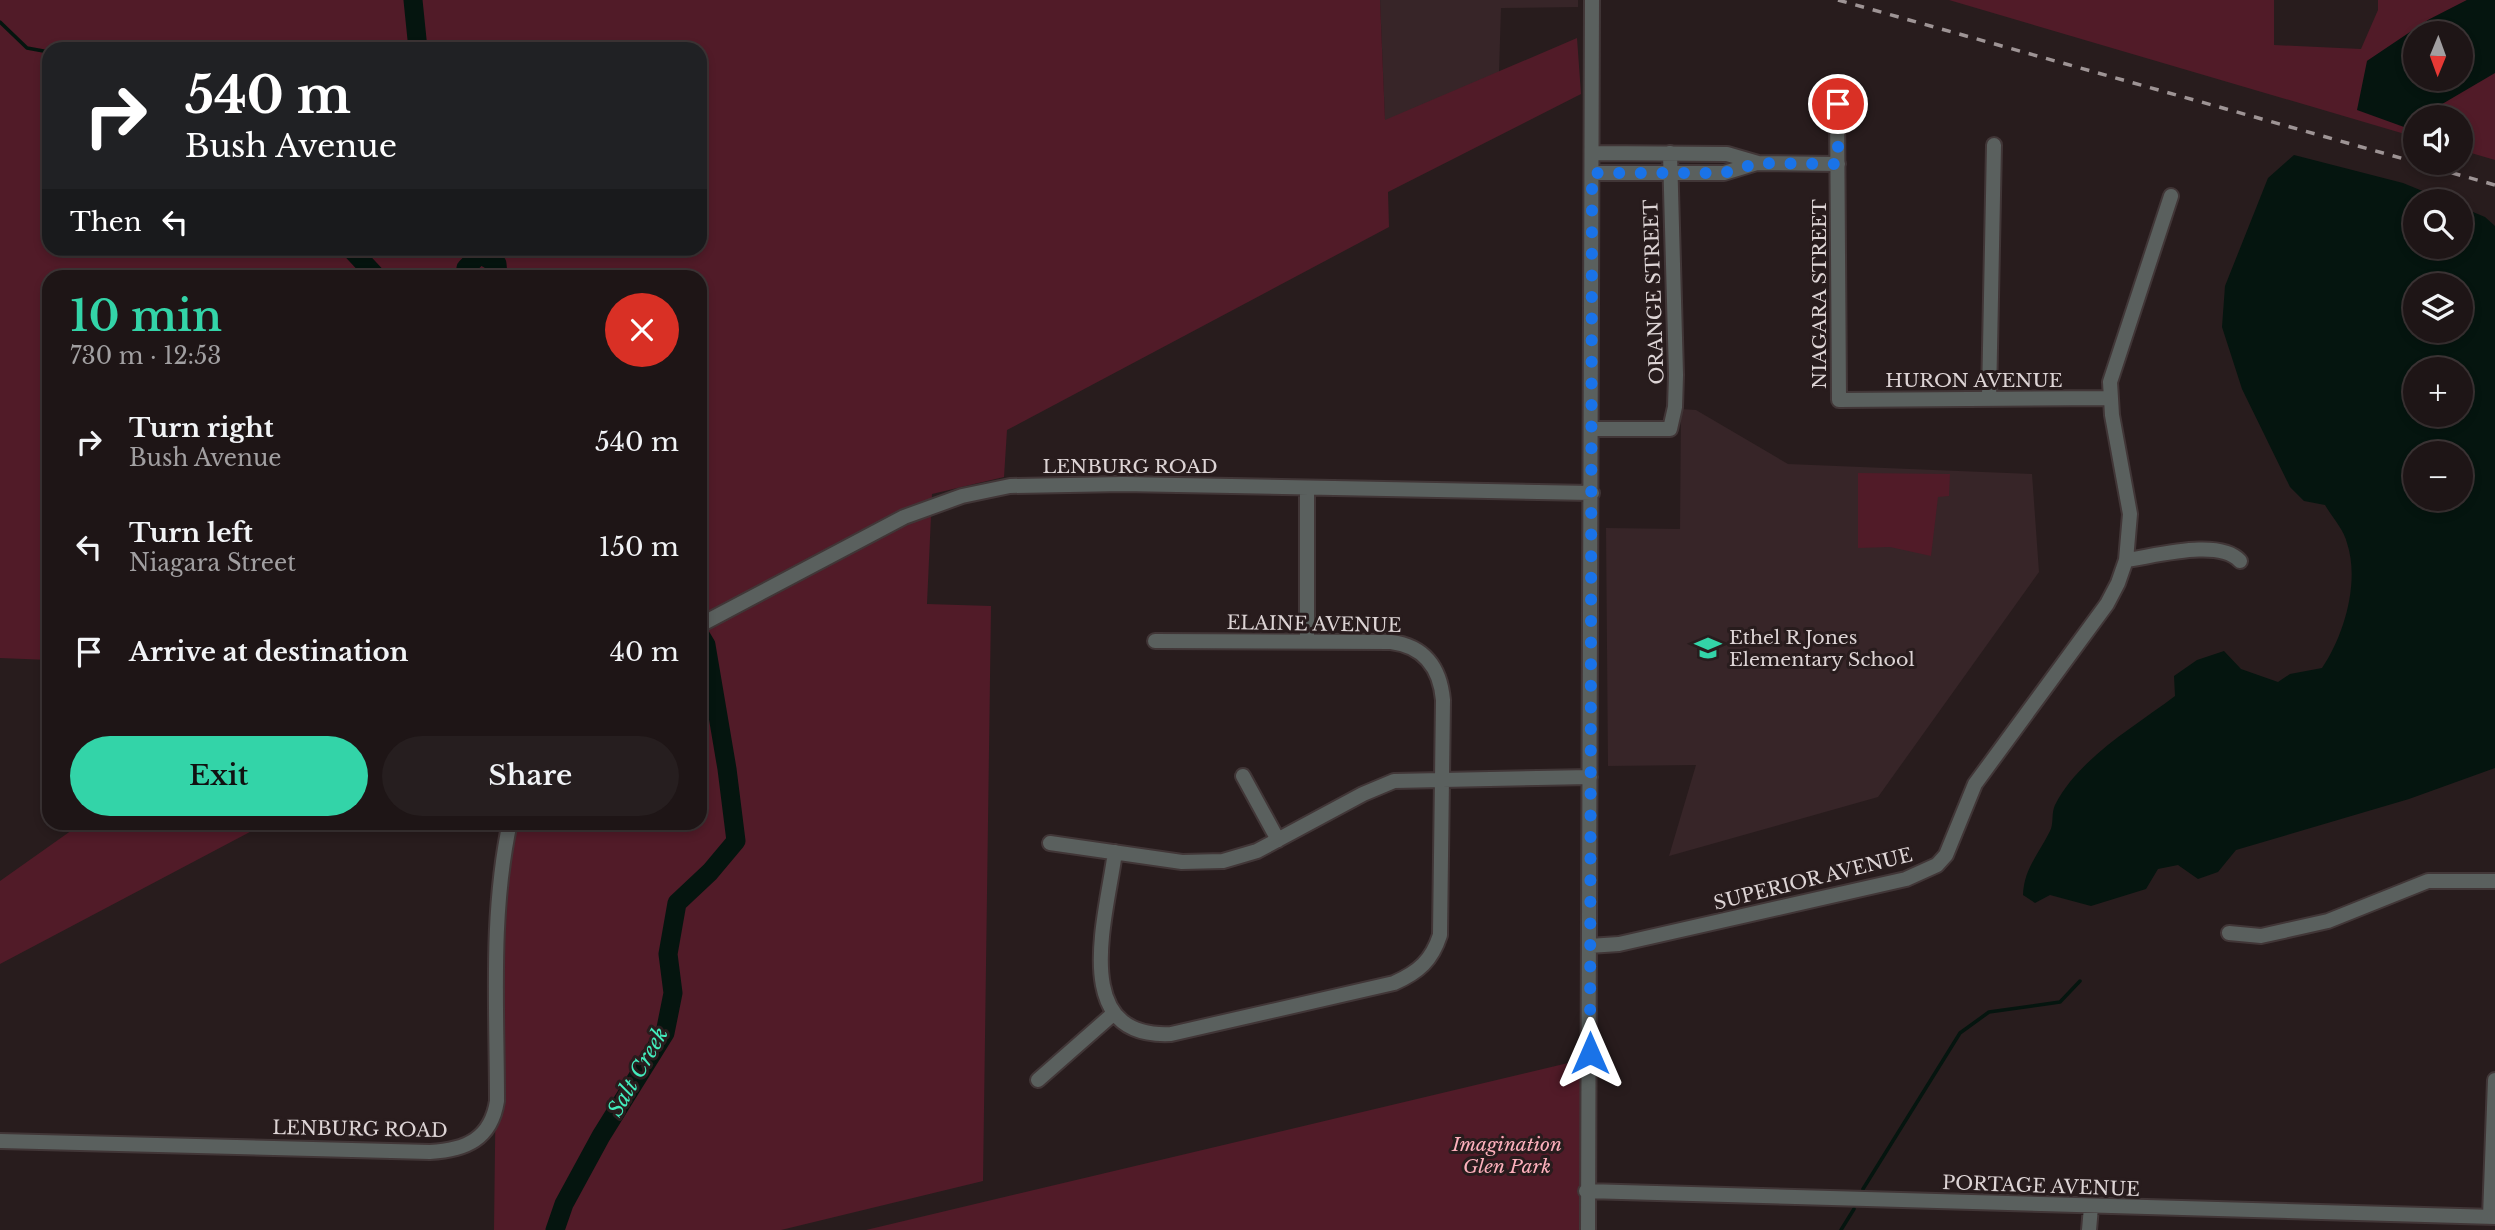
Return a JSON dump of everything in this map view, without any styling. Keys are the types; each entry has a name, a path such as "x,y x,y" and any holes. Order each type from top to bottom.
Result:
{"street":[{"path":"1588,1230 1586,1191 1593,429 1592,0"},
{"name":"NIAGARA STREET","path":"1838,104 1839,400"},
{"path":"1989,399 1994,145"},
{"path":"1592,153 1727,154 1758,163 1838,164"},
{"name":"ORANGE STREET","path":"1593,429 1670,429 1675,407 1676,375 1670,153"},
{"path":"1592,173 1724,173 1758,163"},
{"path":"2171,196 2113,366 2110,398 2128,493 2126,560 2211,549 2233,554 2240,561"},
{"name":"HURON AVENUE","path":"1839,400 2110,398"},
{"name":"LENBURG ROAD","path":"707,621 904,517 939,503 983,491 1020,486 1123,484 1592,493"},
{"path":"1307,488 1307,641"},
{"name":"SUPERIOR AVENUE","path":"1589,946 1619,944 1906,879 1937,864 1952,843 1975,784 2107,604 2126,560"},
{"name":"ELAINE AVENUE","path":"1113,1014 1135,1030 1171,1034 1394,983 1420,970 1436,948 1440,935 1442,686 1431,662 1411,646 1400,643 1155,641"},
{"path":"1243,776 1278,840"},
{"path":"1050,843 1206,863 1240,857 1378,787 1411,779 1590,777"},
{"name":"LENBURG ROAD","path":"0,1141 430,1152 453,1150 474,1142 490,1124 497,1101 496,929 499,886 509,830"},
{"path":"1038,1080 1113,1014 1106,1001 1100,977 1115,852"},
{"path":"2229,933 2261,936 2328,921 2428,881 2495,881"},
{"path":"2492,1217 2495,1080"},
{"name":"PORTAGE AVENUE","path":"1586,1191 2091,1208 2492,1217"},
{"path":"2089,1230 2091,1208"}],"shaded area":[{"path":"1380,0 1578,0 1578,7 1501,8 1499,72 1385,121"},
{"path":"2467,0 2495,0 2495,73 2473,86 2473,21 2427,21"},
{"path":"2403,37 2403,91 2464,91 2440,105 2403,105 2403,127 2357,110 2367,61"},
{"path":"2294,155 2418,189 2403,189 2403,259 2473,259 2473,212 2485,217 2495,226 2495,768 2409,799 2236,850 2218,872 2198,879 2178,865 2158,869 2146,889 2091,906 2050,895 2035,903 2023,895 2026,877 2051,828 2055,805 2065,788 2109,744 2175,696 2174,676 2197,660 2224,651 2241,669 2278,682 2290,674 2322,668 2343,625 2352,574 2345,538 2325,505 2304,501 2290,487 2242,389 2222,327 2225,286 2268,178"},
{"path":"1681,409 1696,410 1788,464 2032,474 2039,572 1878,797 1669,856 1696,765 1608,766 1606,528 1680,529"}],"green space":[{"path":"0,0 1380,0 1385,120 1577,38 1581,94 1388,192 1389,227 1007,430 1004,477 932,494 927,604 991,606 983,1181 781,1230 494,1230 499,830 707,830 707,270 42,270 42,660 0,658"},
{"path":"1949,0 2274,0 2274,45 2361,49 2378,10 2378,0 2467,0 2427,21 2403,21 2403,37 2367,61 2403,125 2403,133"},
{"path":"2495,73 2495,160 2473,154 2473,105 2439,105 2462,91 2473,91 2473,84"},
{"path":"1858,473 1950,474 1949,496 1938,497 1931,556 1890,547 1858,548"},
{"path":"72,830 254,830 0,964 0,881"},
{"name":"Imagination Glen Park","path":"1585,1059 1584,1230 866,1230"}],"waterway":[{"name":"Salt Creek","path":"413,0 417,42"},
{"path":"0,22 27,48 42,51"},
{"name":"Salt Creek","path":"357,256 370,270"},
{"name":"Salt Creek","path":"466,270 478,256"},
{"name":"Salt Creek","path":"483,256 497,264 498,270"},
{"name":"Salt Creek","path":"555,1230 564,1204 601,1136 665,1033 673,993 668,954 677,903 710,872 736,841 707,651"},
{"path":"1863,1189 1960,1033 1989,1012 2060,1002 2080,981"},
{"path":"1841,1230 1854,1209"}],"railway":[{"path":"1838,0 2403,159"},
{"path":"2460,175 2495,185"}],"place":[{"name":"Ethel R Jones Elementary School","path":"1708,648"}],"route":[{"path":"1590,1053 1592,173 1724,173 1758,163 1838,164 1838,104"}]}
